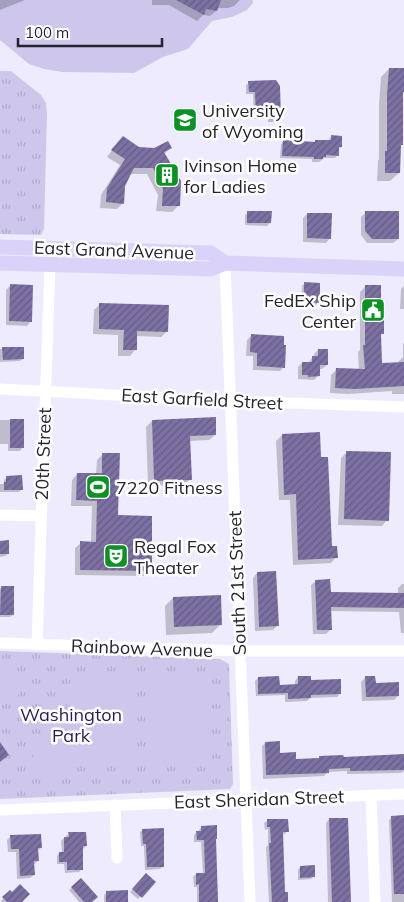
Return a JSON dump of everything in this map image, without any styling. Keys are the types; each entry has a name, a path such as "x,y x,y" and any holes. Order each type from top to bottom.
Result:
{"main road":[{"name":"East Grand Avenue","path":"0,247 211,253 225,263"},
{"name":"East Grand Avenue","path":"0,263 210,269 225,263 404,269"}],"street":[{"name":"South 21st Street","path":"225,263 250,902"},
{"name":"20th Street","path":"36,644 50,264"},
{"name":"East Garfield Street","path":"0,389 230,401 404,407"},
{"path":"0,515 41,516"},
{"name":"Rainbow Avenue","path":"0,642 240,651 404,651"},
{"name":"East Sheridan Street","path":"0,810 404,794"},
{"path":"371,795 375,902"},
{"path":"115,805 117,858"}],"green space":[{"path":"0,0 253,0 253,3 247,10 232,17 212,21 188,49 163,57 134,73 63,72 29,64 0,40"},
{"path":"0,71 11,71 41,95 46,103 44,229 41,235 0,234"},
{"name":"Washington Park","path":"0,651 220,659 229,664 233,784 230,789 0,799"},
{"path":"151,672 207,672 207,763 151,763"},
{"path":"0,673 19,673 18,701 0,700"},
{"path":"72,673 134,673 135,764 74,765 64,775 52,778 41,774 30,764 36,749 46,734 73,735"}],"building":[{"path":"176,0 221,0 217,11 206,9 204,15"},
{"path":"389,68 404,68 403,145 401,145 400,173 385,173"},
{"path":"276,80 280,86 281,119 271,120 270,116 256,117 255,92 249,92 248,81"},
{"path":"331,135 342,136 342,147 339,147 339,156 326,155 323,159 314,159 314,157 282,156 283,140 315,142 315,140 331,140"},
{"name":"Ivinson Home for Ladies","path":"123,136 139,147 154,148 168,141 172,148 164,152 181,181 180,206 162,206 163,189 153,168 134,168 125,186 124,204 106,202 107,188 125,159 111,150"},
{"path":"247,211 272,211 271,223 247,223"},
{"path":"365,211 399,211 399,239 372,239 365,231"},
{"path":"307,213 332,213 331,239 307,238"},
{"path":"304,282 320,283 320,303 304,302"},
{"path":"10,284 33,285 32,322 9,321"},
{"path":"365,285 381,285 381,307 384,307 384,334 381,334 382,363 404,362 404,386 355,389 335,388 336,368 365,369 363,345 365,345"},
{"path":"99,303 169,305 168,332 137,331 137,350 123,350 124,330 99,329"},
{"path":"251,334 284,336 284,345 286,345 285,368 257,366 257,353 250,352"},
{"path":"2,347 24,347 24,359 3,360"},
{"path":"318,349 328,349 328,365 320,365 320,376 308,377 308,375 302,375 302,362 312,362 312,356 318,356"},
{"path":"216,417 216,435 190,436 192,480 154,481 152,420"},
{"path":"10,419 24,419 24,448 10,448"},
{"path":"320,432 321,457 328,457 332,546 337,546 338,558 298,560 296,494 284,495 282,434"},
{"path":"346,451 391,452 389,521 344,519"},
{"name":"Regal Fox Theater","path":"102,453 120,453 118,515 152,516 152,571 80,570 80,541 96,542 97,501 76,500 77,473 102,473"},
{"path":"22,475 23,490 4,490 6,476"},
{"path":"9,540 9,554 0,554 0,541"},
{"path":"276,571 279,626 259,627 257,572"},
{"path":"330,579 331,592 404,593 404,608 331,607 332,630 317,630 315,580"},
{"path":"1,586 14,586 14,615 0,615"},
{"path":"221,595 222,625 174,627 173,597"},
{"path":"279,676 280,685 298,684 298,676 311,676 311,680 341,679 341,694 311,695 311,698 288,699 288,693 258,694 258,677"},
{"path":"365,676 375,676 376,683 399,682 399,696 366,697"},
{"path":"280,741 280,753 296,752 296,759 319,758 319,756 343,755 344,757 404,754 404,770 350,771 350,768 329,769 329,773 266,775 265,742"},
{"path":"0,742 9,755 0,762"},
{"path":"404,815 404,894 394,894 391,816"},
{"path":"329,818 348,818 351,902 332,902"},
{"path":"267,819 288,819 289,832 283,832 285,892 288,892 288,902 272,902 269,843 271,843 270,827 267,827"},
{"path":"217,825 218,902 199,902 199,884 196,885 196,873 205,873 204,840 197,840 196,831 201,831 201,826"},
{"path":"164,828 164,867 147,867 146,844 143,844 142,829"},
{"path":"68,832 86,832 87,846 83,846 83,870 67,870 67,862 59,862 59,852 64,852 64,837 69,837"},
{"path":"41,834 42,848 38,848 39,861 34,861 35,875 20,876 19,849 11,849 10,835"},
{"path":"315,865 315,877 300,878 300,866"},
{"path":"146,873 156,882 142,898 132,889"},
{"path":"81,878 98,897 92,902 84,902 71,887"},
{"path":"20,884 30,894 22,902 7,902 2,897 10,890 12,892"},
{"path":"128,890 128,902 106,902 106,891"}],"place":[{"name":"University of Wyoming","path":"185,120"},
{"name":"Ivinson Home for Ladies","path":"167,175"},
{"name":"FedEx Ship Center","path":"373,310"},
{"name":"7220 Fitness","path":"98,487"},
{"name":"Regal Fox Theater","path":"116,556"}]}
